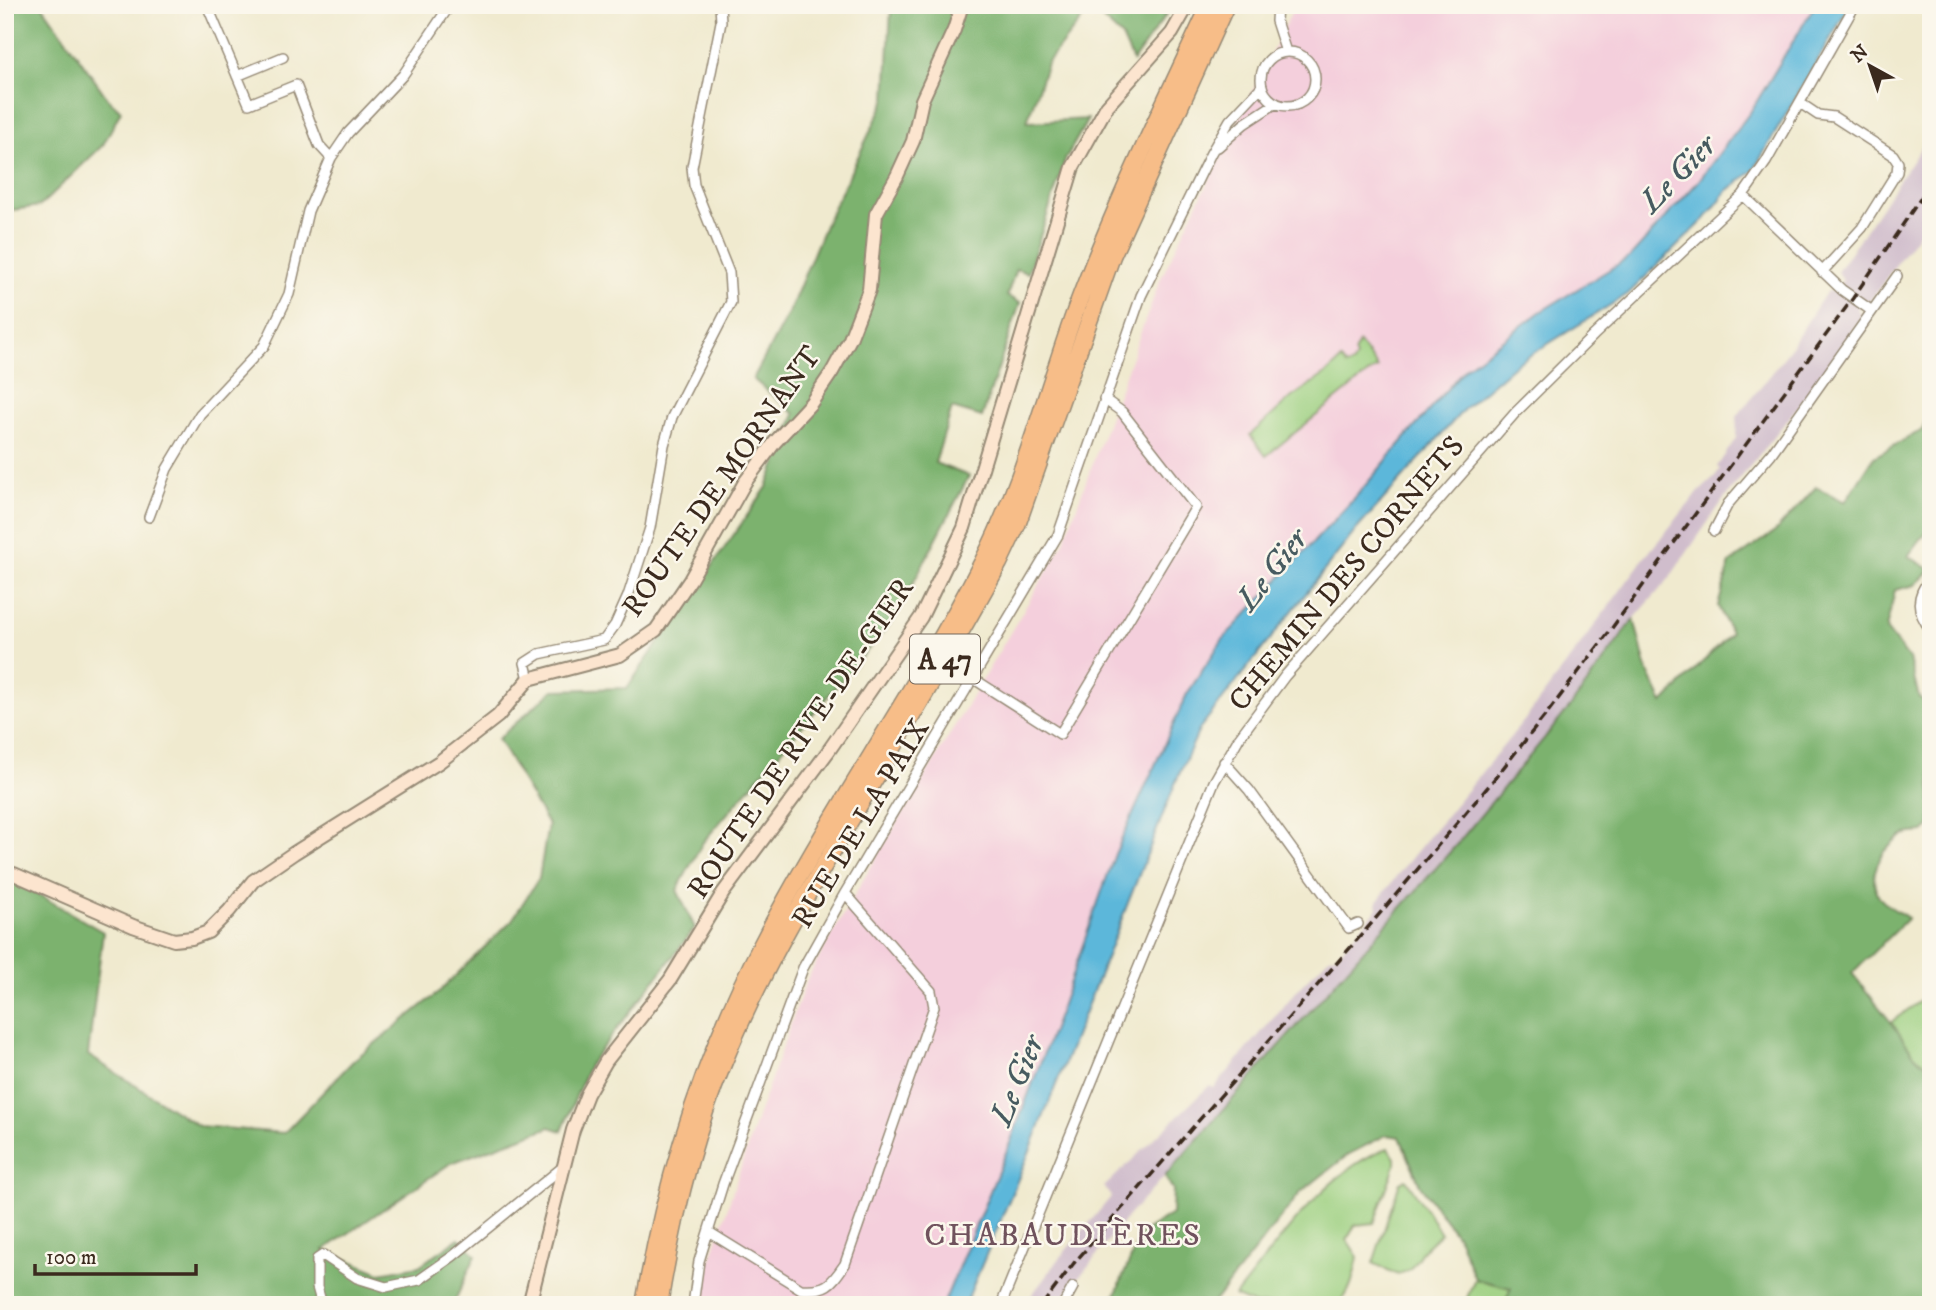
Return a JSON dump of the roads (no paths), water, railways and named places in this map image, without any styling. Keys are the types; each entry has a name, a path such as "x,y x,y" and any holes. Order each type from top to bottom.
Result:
{"highway":[{"name":"A 47","path":"644,1305 662,1209 684,1132 724,1026 784,903 963,599 995,537 1100,247 1210,5"},
{"name":"A 47","path":"659,1305 677,1215 698,1136 722,1066 756,987 999,563 1017,525 1112,256 1226,5"}],"main road":[{"name":"ROUTE DE MORNANT","path":"529,679 620,655 656,630 690,580 745,482 775,442 811,403 832,372 850,339 869,289 876,214 913,141 922,100 954,30 962,5"},
{"name":"ROUTE DE RIVE-DE-GIER","path":"529,1305 573,1130 587,1094 606,1061 670,980 723,893 827,753 921,617 964,527 1073,167 1107,106 1172,33 1188,5"},
{"path":"5,874 14,874 37,883 133,926 174,940 192,938 208,932 253,881 439,762 498,716 529,679"}],"street":[{"path":"207,5 248,104 296,85 319,145 331,158"},
{"path":"149,517 167,469 200,414 264,346 289,294 309,211 331,158 348,133 403,75 450,5"},
{"path":"529,679 525,663 539,654 604,640 615,625 628,596 650,528 664,445 672,417 731,302 729,273 694,185 692,167 721,22 720,5"},
{"path":"1277,5 1276,21 1286,52"},
{"name":"CHEMIN DES CORNETS","path":"1001,1305 1224,762 1239,737 1285,676 1516,412 1744,195 1766,162 1856,5"},
{"path":"1286,52 1299,54 1310,62 1316,82 1311,94 1302,103 1286,106 1267,96 1261,77 1269,60 1286,52"},
{"path":"237,76 283,57"},
{"name":"RUE DE LA PAIX","path":"693,1305 699,1261 723,1184 803,968 1058,535 1141,296 1230,120 1262,86"},
{"name":"RUE DE LA PAIX","path":"1211,153 1244,124 1276,103"},
{"path":"1800,103 1818,115 1833,117 1893,155 1898,163 1897,172 1862,228 1822,272"},
{"path":"1744,195 1822,272 1872,311"},
{"path":"1714,531 1728,504 1772,454 1897,276"},
{"path":"974,679 1060,734 1196,508 1122,412 1104,399"},
{"path":"1931,577 1919,596 1922,614 1931,630"},
{"path":"1224,762 1249,790 1349,928 1358,924"},
{"path":"709,1232 801,1290 819,1291 834,1280 845,1264 934,1007 931,991 845,893"},
{"path":"322,1305 317,1287 317,1259 323,1255 358,1278 386,1287 419,1280 564,1166"},
{"path":"1063,1305 1073,1287"}],"water":[{"path":"1815,5 1850,5 1753,171 1727,191 1705,219 1628,294 1516,364 1466,407 1357,529 1200,728 965,1305 943,1305 1010,1143 1115,854 1187,694 1223,639 1353,500 1465,368 1540,312 1630,257 1697,183 1751,111"}],"railway":[{"path":"1042,1305 1074,1263 1487,788 1548,712 1853,298 1931,183"}],"district":[{"name":"CHABAUDIÈRES","path":"1063,1234"}],"water label":[{"name":"Le Gier","path":"1677,173"},
{"name":"Le Gier","path":"1271,569"},
{"name":"Le Gier","path":"1016,1080"}]}
